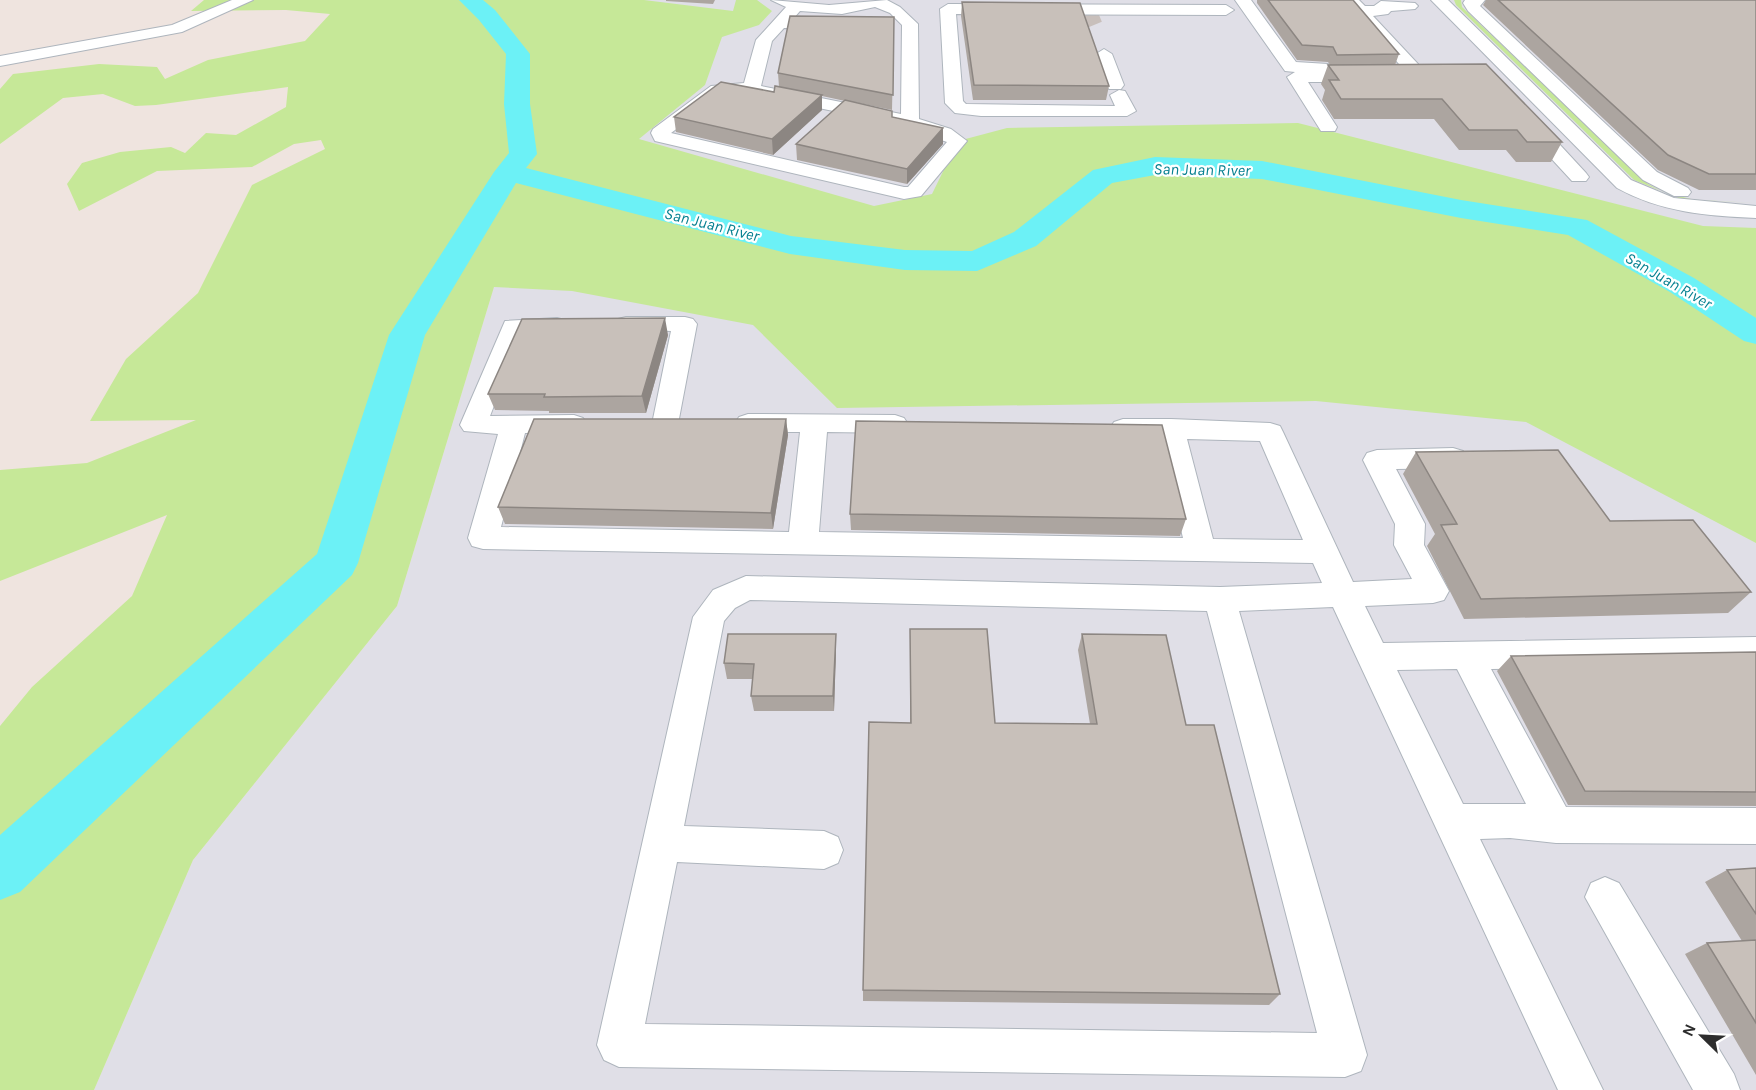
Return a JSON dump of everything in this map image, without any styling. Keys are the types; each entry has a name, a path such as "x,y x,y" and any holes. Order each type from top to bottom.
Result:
{"street":[{"path":"0,61 176,29 245,0"},
{"path":"779,0 796,6 822,9 851,8 877,1 895,10 910,24 910,123"},
{"path":"1243,0 1291,67 1402,72"},
{"path":"1439,0 1623,184 1640,193 1689,207 1756,212"},
{"path":"1477,0 1472,3 1473,8 1650,176 1665,186 1690,194 1756,197"},
{"path":"751,89 764,40 796,6"},
{"path":"1356,6 1402,72"},
{"path":"1356,6 1383,11 1381,6 1410,6"},
{"path":"1101,45 1126,111 981,111 962,109 954,102 948,9 1087,7 1226,10"},
{"path":"779,23 862,24"},
{"path":"886,24 910,24"},
{"path":"1328,127 1296,77 1402,72"},
{"path":"751,89 839,108 910,123 942,132 958,141 914,192 904,193 662,137 660,132 717,90 751,89"},
{"path":"822,124 839,108"},
{"path":"1515,108 1579,177"},
{"path":"1531,125 1563,125"},
{"path":"778,164 796,148"},
{"path":"596,424 473,425 513,326 685,324 665,424"},
{"path":"723,423 921,424"},
{"path":"803,544 814,423"},
{"path":"514,424 483,538 1323,552"},
{"path":"1100,427 1270,432 1323,552 1581,1090"},
{"path":"1171,428 1201,550"},
{"path":"1220,599 1345,1055 619,1045 709,617 724,599 746,588 1220,599 1433,591 1409,545 1410,524 1377,460 1479,457"},
{"path":"1374,657 1756,651"},
{"path":"1467,656 1556,825"},
{"path":"1453,822 1510,820 1556,825 1756,826"},
{"path":"660,843 824,850"},
{"path":"1605,897 1718,1090"}],"shaded area":[{"path":"554,0 1756,0 1756,1090 94,1090 193,860 397,606 494,287"}],"green space":[{"path":"204,0 644,0 733,11 736,0 757,0 772,11 759,25 722,37 705,85 639,139 874,206 932,194 958,141 1007,128 1298,123 1703,226 1756,228 1756,543 1526,422 1316,401 837,408 753,325 572,291 494,287 397,606 193,860 94,1090 0,1090 0,726 32,687 132,596 167,515 0,581 0,470 87,463 196,420 90,421 126,359 198,293 252,185 325,149 321,140 294,144 252,167 157,171 79,211 67,184 82,163 120,152 171,147 185,153 206,133 236,135 286,107 288,87 156,105 135,106 103,94 63,98 0,144 0,89 13,74 99,64 157,67 165,79 208,60 305,41 330,14 286,10 191,11"},
{"path":"1454,0 1461,0 1462,7 1648,184 1661,191 1634,180 1456,5"},
{"path":"1665,192 1694,200 1681,199"}],"building":[{"path":"1268,0 1353,0 1399,54 1337,55 1333,47 1302,45"},
{"path":"1498,0 1756,0 1756,174 1709,174 1668,155"},
{"path":"962,2 1080,3 1109,86 974,85"},
{"path":"790,16 894,17 893,95 778,73"},
{"path":"1486,64 1562,142 1527,142 1517,130 1469,130 1442,99 1341,99 1329,80 1339,80 1328,65"},
{"path":"721,82 774,92 775,86 822,95 772,139 674,117"},
{"path":"845,100 892,111 892,117 943,128 907,169 796,144"},
{"path":"665,318 642,396 544,397 545,394 488,394 522,319"},
{"path":"534,419 786,419 771,513 498,507"},
{"path":"856,421 1162,425 1186,519 850,514"},
{"path":"1558,450 1610,521 1693,520 1751,592 1481,599 1441,525 1457,524 1416,452"},
{"path":"910,629 987,629 995,723 1097,724 1082,634 1166,635 1186,725 1214,725 1280,994 863,990 869,722 911,723"},
{"path":"728,634 836,634 833,696 751,696 754,664 724,663"},
{"path":"1756,652 1756,792 1585,791 1511,656"},
{"path":"1756,868 1756,914 1727,870"},
{"path":"1756,940 1756,1023 1707,943"}],"waterway":[{"path":"470,0 487,15 518,54 517,104 523,154 508,172"},
{"name":"San Juan River","path":"508,172 790,245 905,260 977,261 1025,239 1103,176 1155,166 1262,170 1461,209 1576,227 1682,285 1756,333"},
{"path":"0,872 336,563 407,335 508,172"}],"tunnel":[{"path":"1089,13 1094,25"}]}
